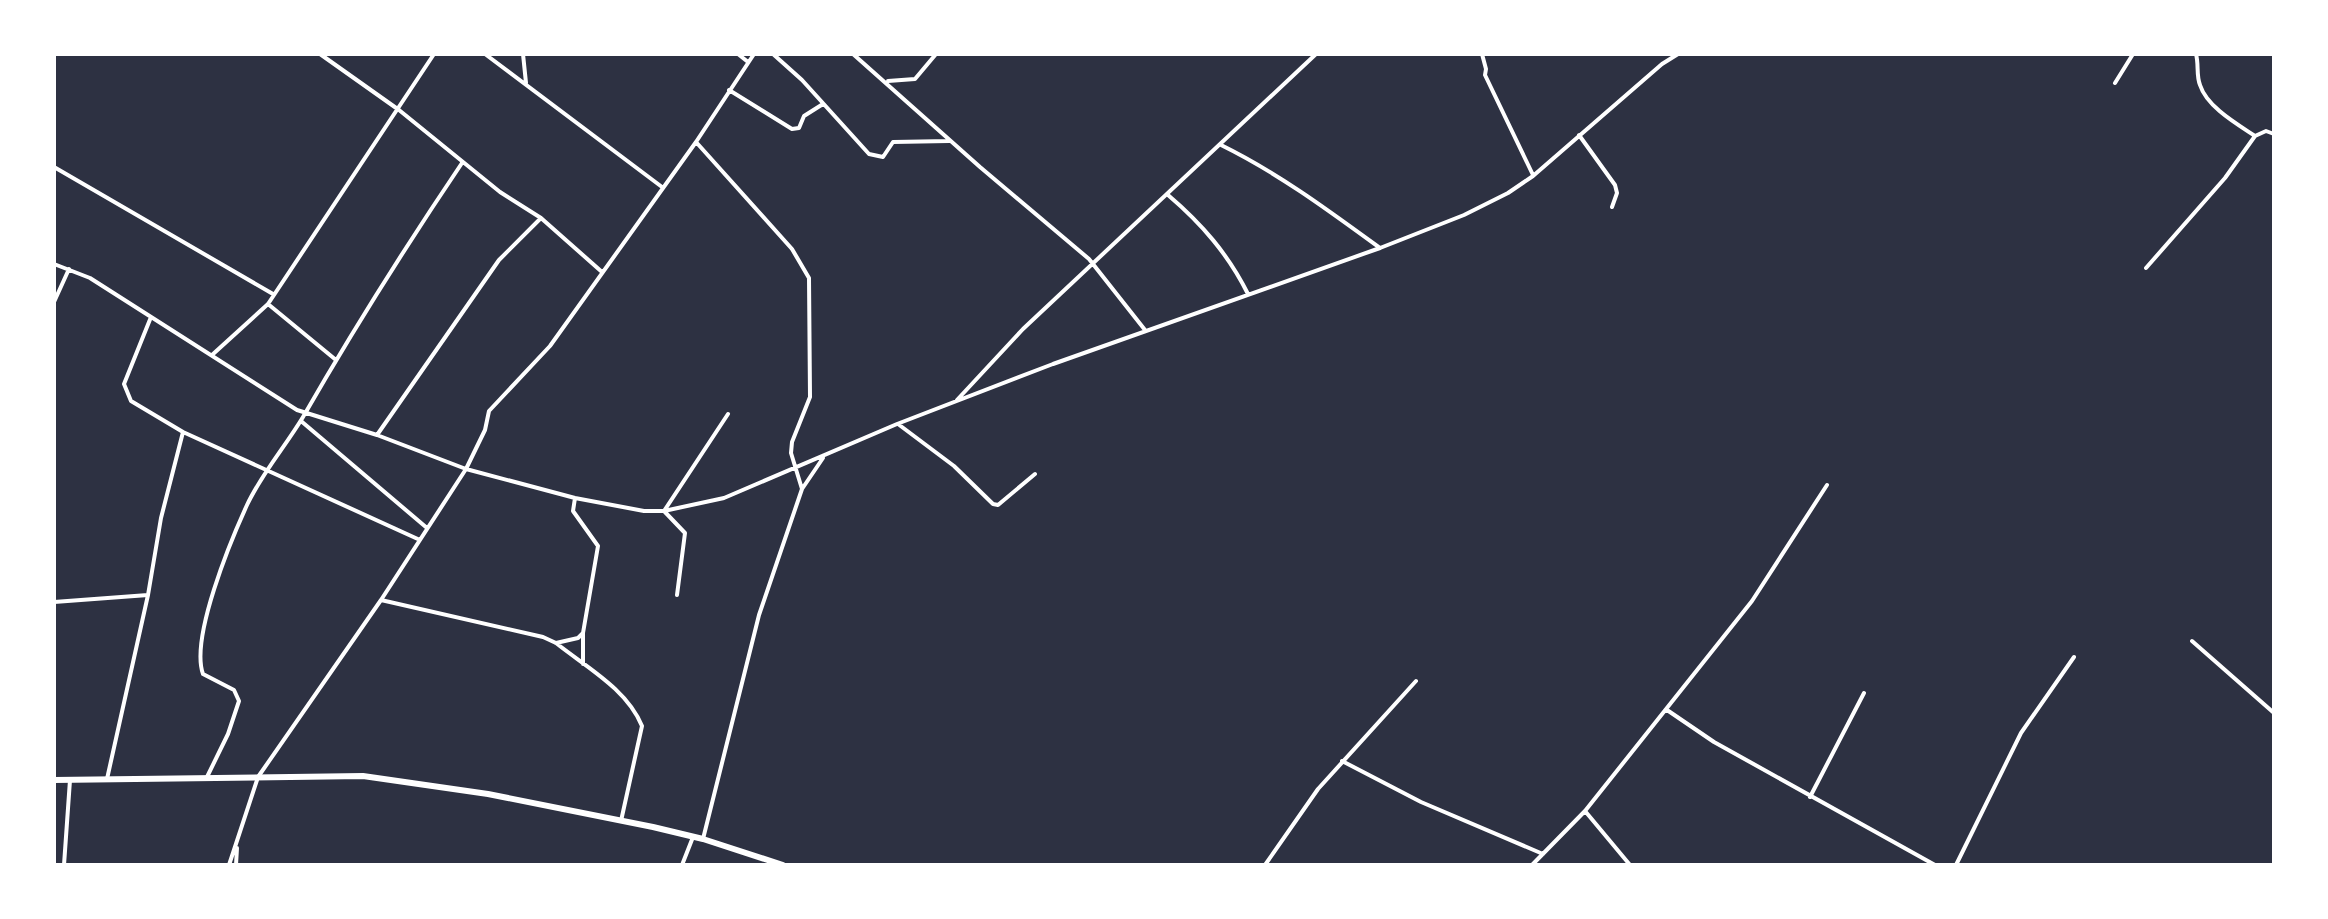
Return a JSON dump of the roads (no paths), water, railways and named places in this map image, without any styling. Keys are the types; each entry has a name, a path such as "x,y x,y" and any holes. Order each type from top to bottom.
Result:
{"main road":[{"path":"54,780 363,776 488,794 621,821 703,839 769,863 783,865"}],"street":[{"path":"320,54 399,110 500,192 541,218 602,272"},
{"path":"212,355 268,304 434,54"},
{"path":"485,54 662,187"},
{"path":"523,54 526,84"},
{"path":"738,54 748,62"},
{"path":"229,865 258,777 381,600 466,469 485,430 489,411 534,366 696,142 754,54"},
{"path":"773,54 802,80 869,154 880,158 893,142 952,141"},
{"path":"853,54 1094,265 1145,330"},
{"path":"885,81 915,79 936,54"},
{"path":"956,402 1023,329 1316,54"},
{"path":"1482,54 1485,75 1533,176"},
{"path":"54,264 90,278 297,410 377,435 466,469 575,498 644,511 664,511 724,498 897,424 1145,330 1380,248 1464,215 1508,193 1533,176 1662,64 1678,54"},
{"path":"2115,83 2133,54"},
{"path":"2196,54 2198,81 2208,100 2255,136"},
{"path":"729,90 792,129 799,128 804,116 823,104"},
{"path":"2146,268 2206,200 2255,136 2266,131 2274,134"},
{"path":"1579,135 1615,185 1617,193 1612,207"},
{"path":"696,142 792,249 809,278 810,397 792,442 791,453 802,489"},
{"path":"1221,145 1256,162 1301,191 1380,248"},
{"path":"206,779 228,734 239,701 234,690 203,674 199,647 223,565 248,503 267,469 301,421 385,277 462,163"},
{"path":"54,167 274,294"},
{"path":"1168,195 1209,232 1237,272 1248,294"},
{"path":"377,435 499,260 541,218"},
{"path":"54,302 69,269"},
{"path":"268,304 336,360"},
{"path":"151,317 124,384 131,401 183,432 420,540"},
{"path":"664,511 728,414"},
{"path":"301,421 428,528"},
{"path":"897,424 954,466 993,504 998,505 1035,474"},
{"path":"107,779 148,595 161,518 183,432"},
{"path":"703,839 759,615 802,489 824,456"},
{"path":"1532,865 1585,811 1752,601 1827,485"},
{"path":"575,498 573,511 598,546 583,633 583,664"},
{"path":"664,511 685,533 677,595"},
{"path":"54,602 148,595"},
{"path":"381,600 556,643 626,698 642,726 621,821"},
{"path":"556,643 578,638 583,633"},
{"path":"2192,641 2274,713"},
{"path":"1956,865 2021,733 2074,657"},
{"path":"1265,865 1318,789 1416,681"},
{"path":"1810,798 1864,693"},
{"path":"1666,710 1810,798 1935,865"},
{"path":"1342,761 1421,802 1543,854"},
{"path":"64,865 70,780"},
{"path":"1585,811 1630,865"},
{"path":"682,865 693,837"},
{"path":"236,865 237,841"}]}
